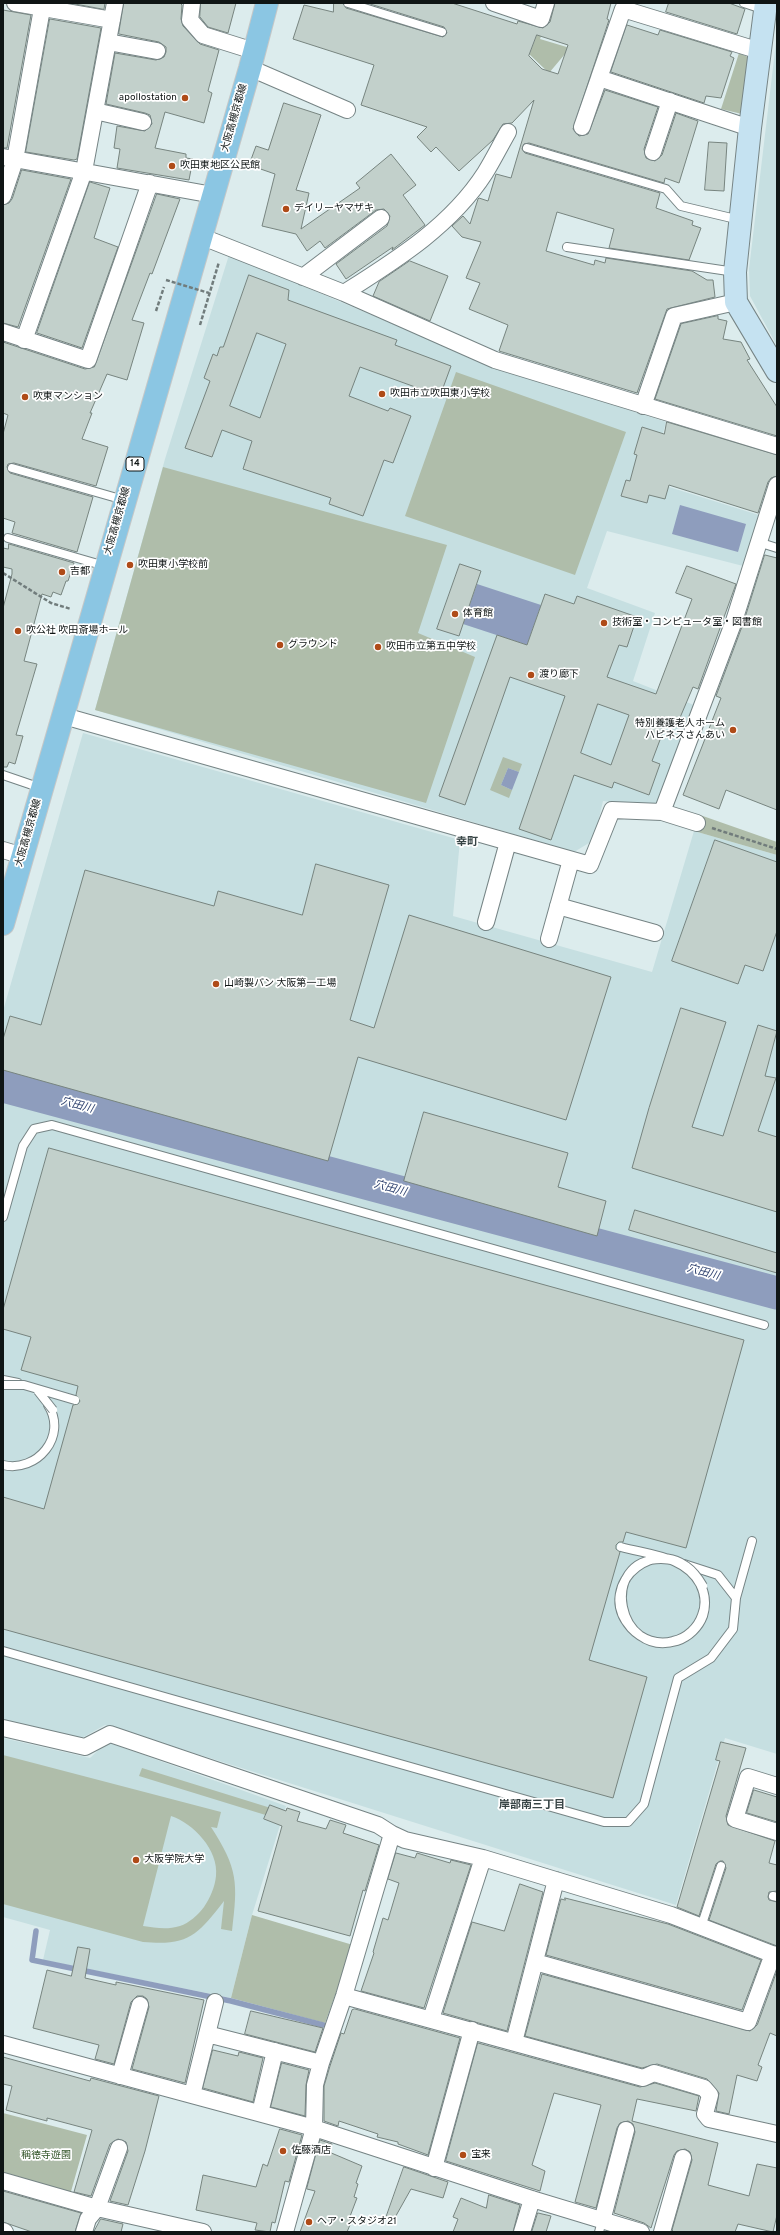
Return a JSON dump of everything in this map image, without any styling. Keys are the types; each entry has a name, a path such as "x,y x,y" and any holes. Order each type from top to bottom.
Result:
{"main road":[{"name":"大阪高槻京都線","path":"5,912 13,853 42,789 64,716 105,566 252,60 267,3"}],"street":[{"path":"15,3 43,5 112,20"},
{"path":"24,340 84,171 115,3"},
{"path":"192,3 190,20 203,35 347,110"},
{"path":"494,3 541,19 546,3"},
{"path":"3,196 9,159 43,5"},
{"path":"766,6 750,128 735,272 736,302 777,371"},
{"path":"582,127 623,9 760,52"},
{"path":"108,42 157,51"},
{"path":"599,78 750,128"},
{"path":"653,152 670,101"},
{"path":"95,111 143,122"},
{"path":"344,293 400,257 432,232 462,202 485,173 508,132"},
{"path":"9,159 84,171 213,195"},
{"path":"3,332 88,360 150,183"},
{"path":"303,277 381,218"},
{"path":"200,236 344,293 495,360 777,446"},
{"path":"643,406 674,316 736,302"},
{"path":"662,812 734,621 777,485"},
{"path":"64,716 590,865 612,810 662,812 697,823"},
{"path":"486,922 508,842"},
{"path":"549,939 572,860"},
{"path":"558,906 655,933"},
{"path":"3,1728 85,1747 110,1734 378,1825 405,1840 483,1858 671,1915 775,1955 748,2022 535,1962"},
{"path":"777,1786 748,1777 735,1819 777,1832"},
{"path":"285,2232 314,2128 315,2085 344,1996 392,1834"},
{"path":"431,2019 483,1858"},
{"path":"514,2042 556,1880"},
{"path":"344,1996 643,2078 654,2073 704,2088 710,2095 705,2114 709,2119 777,2134"},
{"path":"192,2096 215,2002"},
{"path":"120,2076 140,2006"},
{"path":"434,2168 472,2030"},
{"path":"207,2034 321,2063"},
{"path":"3,2044 314,2128 532,2199 600,2227 635,2231"},
{"path":"260,2113 275,2051"},
{"path":"600,2227 626,2130"},
{"path":"84,2232 88,2219 97,2208 119,2148"},
{"path":"662,2232 683,2158"},
{"path":"3,2181 97,2208 204,2232"},
{"path":"522,2232 532,2199"}],"lane":[{"path":"348,3 442,32"},
{"path":"744,3 766,6"},
{"path":"527,148 666,189 681,206 740,220"},
{"path":"567,247 735,272"},
{"path":"12,468 124,500"},
{"path":"8,538 105,566"},
{"path":"758,542 777,548"},
{"path":"3,775 42,789"},
{"path":"3,1216 23,1146 34,1129 52,1126 764,1325"},
{"path":"3,1380 21,1383 37,1391 51,1410 55,1427 50,1444 37,1459 23,1465 3,1465"},
{"path":"3,1384 22,1384 38,1391 53,1410 56,1427 52,1444 38,1459 24,1465 3,1465"},
{"path":"3,1384 24,1384 75,1400"},
{"path":"3,1651 604,1822 628,1822 644,1804 678,1678 711,1658 733,1629 736,1598 752,1541"},
{"path":"622,1547 671,1559 676,1561 680,1563 692,1572 704,1594 703,1612 700,1620 691,1631 673,1641 665,1642 661,1642 656,1642 652,1641 648,1640 641,1636 632,1629 627,1624 624,1618 621,1605 620,1593 626,1576 637,1566 647,1561 658,1559 665,1559 672,1560 677,1562 682,1563 694,1573 705,1594 704,1612 701,1620 692,1631 674,1641 666,1642 658,1642 654,1641 649,1640 642,1636 637,1633 633,1629 629,1624 623,1612 622,1593 624,1582 638,1566 648,1561 659,1559 666,1559 673,1560 683,1563 689,1567 695,1573 704,1590 707,1604 702,1621 694,1632 675,1642 659,1643 651,1641 647,1639 643,1637 638,1633 634,1630 624,1613 623,1594 628,1578 640,1567 650,1562 660,1560 674,1561 679,1562 684,1564 691,1566 704,1571 718,1575 736,1598"},
{"path":"701,1927 721,1866"}],"path":[{"path":"200,325 218,264"},
{"path":"156,311 166,280 209,294"},
{"path":"3,573 51,603 71,609"},
{"path":"697,823 777,849"}],"shaded area":[{"path":"777,34 777,346 750,296 749,269"},
{"path":"229,255 493,366 666,422 650,481 762,516 747,567 607,531 587,588 655,613 633,681 694,705 655,807 603,801 594,840 574,852 95,710 165,459"},
{"path":"83,733 460,840 453,916 652,972 694,831 777,855 777,1288 3,1080 3,1011"},
{"path":"3,1092 777,1298 777,1754 725,1738 676,1905 105,1725 80,1739 3,1721"},
{"name":"大阪学院大学","path":"3,1738 90,1758 107,1742 286,1806 252,1915 231,1998 43,1960 50,1930 3,1917"}],"green space":[{"path":"536,29 543,31 540,39 570,48 549,73 528,53"},
{"path":"739,53 748,57 742,114 721,109"},
{"path":"456,372 626,432 575,575 405,516"},
{"name":"グラウンド","path":"163,467 447,545 418,633 475,657 426,803 95,710"},
{"path":"503,757 522,764 519,772 508,768 501,785 512,790 509,798 490,790"},
{"path":"700,815 777,842 777,855 694,831"},
{"path":"3,1755 221,1812 217,1828 211,1827 227,1854 234,1876 235,1900 232,1931 221,1929 224,1901 206,1923 190,1936 181,1940 158,1943 143,1942 3,1904","holes":["171,1816 196,1831 209,1847 216,1866 216,1876 213,1888 204,1907 187,1923 171,1928 143,1926"]},
{"path":"142,1768 274,1809 272,1817 139,1776"},
{"path":"252,1915 353,1945 325,2023 231,1998"},
{"name":"稱徳寺遊園","path":"3,2113 87,2135 70,2195 3,2174"}],"water":[{"path":"680,505 746,524 738,552 672,534"},
{"path":"477,584 541,605 527,645 463,624"},
{"path":"508,768 519,772 512,790 501,785"}],"building":[{"path":"70,3 105,3 104,9"},
{"path":"124,3 180,3 182,5 181,19 183,26 200,44 219,50 208,91 212,93 204,123 165,112 155,148 186,154 186,158 193,159 189,180 117,168 120,149 114,148 117,126 145,131 152,124 150,115 106,104 115,53 156,60 164,57 166,52 166,47 159,42 119,34"},
{"path":"201,3 236,3 228,33 208,27 200,17"},
{"path":"334,3 343,3 346,8 443,37 447,33 444,27 367,3 452,3 517,24 518,21 543,28 550,22 555,3 611,3 607,19 609,20 573,129 579,136 588,134 605,90 658,107 644,149 646,158 655,161 662,155 676,113 698,121 679,183 665,178 664,183 529,143 524,144 522,149 525,153 660,193 656,208 693,221 692,225 701,228 689,260 609,248 614,229 557,212 546,251 594,265 595,260 605,263 606,258 692,271 707,280 713,280 715,297 667,309 637,393 499,351 508,325 469,309 480,283 466,278 481,242 462,237 452,226 463,216 470,224 478,199 488,201 496,174 511,178 534,100 512,123 503,124 493,140 459,171 436,147 431,152 417,137 427,127 361,105 374,65 293,39 304,5 333,12","holes":["537,35 568,45 558,74 542,69 529,56"]},
{"path":"669,3 729,3 745,9 737,34 666,12"},
{"path":"3,10 31,15 7,148 3,148"},
{"path":"50,19 101,28 77,159 74,160 26,152"},
{"path":"627,25 658,35 660,30 732,52 730,56 734,58 721,98 706,96 704,103 611,72"},
{"path":"284,103 321,115 296,190 309,193 301,229 360,188 356,183 391,154 416,185 403,195 425,225 392,250 393,247 346,279 336,264 387,226 390,216 384,209 376,210 325,248 320,241 307,251 296,234 262,226 275,174 249,165 256,146 268,150"},
{"path":"709,142 727,143 724,191 705,190"},
{"path":"22,170 71,179 18,327 3,323 3,205 9,203 12,199"},
{"path":"90,182 110,188 94,238 118,247 82,348 37,333"},
{"path":"157,194 180,199 152,274 150,273 132,320 144,323 127,380 107,374 90,413 92,413 82,439 108,447 96,486 14,463 8,464 7,467 10,473 93,497 77,552 12,533 15,522 3,518 3,434 8,415 3,413 3,342 85,369 94,367"},
{"path":"410,261 448,276 430,321 373,296 379,282"},
{"path":"249,275 289,290 288,300 397,340 395,345 451,366 440,396 360,367 349,396 388,411 390,408 411,416 393,463 384,460 363,516 329,504 331,498 243,469 252,441 222,430 212,457 185,448 210,381 204,378 213,354 217,356 220,347 223,347","holes":["257,333 286,344 260,418 230,406"]},
{"path":"718,316 718,319 727,321 723,339 741,342 750,359 747,360 777,407 777,436 655,399 681,324"},
{"path":"667,422 777,455 777,476 771,478 768,482 758,513 669,485 665,499 649,495 647,503 621,496 626,480 630,481 637,455 634,454 642,427 664,434"},
{"path":"9,544 74,563 68,581 66,581 61,595 53,592 51,597 42,594 24,661 37,664 16,735 23,736 15,764 9,762 7,767 3,767 3,608 12,569 3,567 3,548 8,549"},
{"name":"特別養護老人ホーム ハピネスさんあい","path":"765,555 777,558 777,810 726,790 719,809 683,795 721,698 716,696 743,624"},
{"path":"460,564 481,571 459,636 437,629"},
{"path":"687,566 736,584 698,689 693,687 676,727 666,724 652,761 660,764 649,795 614,782 612,788 574,775 551,840 519,829 565,696 510,677 465,805 439,796 497,635 527,645 545,594 574,604 577,596 637,617 627,647 619,645 607,677 656,694 692,599 676,593","holes":["598,704 629,715 611,765 581,753"]},
{"path":"715,840 777,862 777,931 763,971 745,965 738,984 672,961"},
{"name":"山崎製パン 大阪第一工場","path":"316,864 389,885 350,1020 374,1028 409,915 611,977 566,1120 358,1057 328,1161 3,1070 3,1039 10,1016 41,1025 85,870 214,906 218,891 302,915"},
{"path":"681,1008 726,1022 692,1127 723,1136 758,1025 777,1031 765,1076 776,1078 758,1131 777,1137 777,1212 632,1168 649,1108"},
{"path":"424,1112 568,1153 558,1187 606,1201 597,1236 404,1181"},
{"path":"49,1148 744,1340 686,1548 626,1532 623,1542 619,1542 616,1545 616,1549 620,1552 589,1660 647,1677 613,1798 3,1629 3,1497 44,1509 73,1405 78,1404 80,1401 76,1395 78,1386 21,1370 31,1337 3,1329 3,1310"},
{"path":"635,1210 777,1253 777,1273 629,1230"},
{"path":"721,1742 746,1748 726,1816 728,1825 775,1841 769,1863 777,1865 777,1891 769,1892 768,1897 769,1900 777,1902 777,1946 709,1920 726,1868 723,1861 716,1864 699,1916 677,1907 720,1761 716,1760"},
{"path":"754,1790 777,1797 777,1822 747,1813"},
{"path":"270,1805 286,1811 287,1808 300,1812 297,1821 326,1829 330,1820 346,1825 343,1833 379,1845 365,1891 363,1890 350,1936 258,1911 282,1826 264,1819"},
{"path":"396,1853 415,1858 417,1853 450,1863 451,1860 471,1865 424,2008 361,1991 374,1953 373,1952 383,1918 388,1920 399,1883 388,1879"},
{"path":"520,1884 543,1892 507,2031 443,2013 472,1922 504,1931"},
{"path":"565,1898 668,1924 761,1960 742,2010 546,1955 561,1899 565,1900"},
{"path":"78,1947 90,1949 85,1978 116,1985 116,1982 204,2000 185,2083 132,2069 149,2007 147,1999 143,1996 137,1996 131,2002 114,2064 95,2059 99,2045 33,2028 47,1970 71,1976"},
{"path":"777,1971 777,2036 770,2033 758,2065 762,2067 757,2081 737,2075 729,2114 716,2111 719,2093 707,2079 657,2064 642,2068 525,2036 542,1974 750,2031 757,2025"},
{"path":"355,2009 460,2038 428,2155 398,2144 398,2142 377,2137 378,2134 339,2121 338,2126 324,2121 324,2086 341,2033 344,2034 352,2010"},
{"path":"251,2011 323,2028 315,2052 245,2034"},
{"path":"478,2043 640,2087 655,2083 699,2096 696,2111 637,2099 632,2121 718,2143 708,2185 749,2196 757,2164 777,2168 777,2215 773,2232 738,2224 735,2232 674,2232 672,2230 692,2160 690,2152 685,2149 677,2151 674,2155 651,2228 644,2223 614,2213 635,2132 633,2124 628,2121 620,2123 617,2128 596,2208 575,2202 601,2105 554,2093 532,2165 545,2171 540,2191 446,2161"},
{"path":"213,2050 238,2056 239,2052 263,2058 253,2102 203,2088"},
{"path":"3,2057 90,2081 91,2078 159,2096 145,2151 128,2205 110,2201 128,2151 126,2142 118,2139 110,2144 91,2196 74,2192 92,2130 47,2118 47,2121 6,2110 12,2086 3,2084"},
{"path":"282,2063 309,2070 306,2085 305,2116 271,2107"},
{"path":"280,2129 302,2135 289,2182 285,2181 275,2223 272,2222 270,2232 255,2230 257,2223 196,2210 203,2175 256,2187 263,2164 267,2166"},
{"path":"320,2140 332,2144 329,2152 362,2166 356,2183 358,2184 354,2197 357,2198 349,2219 352,2220 347,2232 300,2232 315,2191 307,2189"},
{"path":"404,2167 448,2182 443,2198 411,2189 393,2221 386,2218"},
{"path":"3,2191 81,2213 75,2232 32,2232 3,2222"},
{"path":"489,2195 520,2205 513,2232 453,2232 458,2219 453,2217 461,2198 486,2208"},
{"path":"538,2213 551,2216 546,2232 532,2232"},
{"path":"101,2219 123,2224 121,2232 94,2232"}],"waterway":[{"name":"穴田川","path":"3,1086 777,1293"},
{"path":"36,1931 32,1960 231,2001 323,2025"}],"place":[{"name":"apollostation","path":"185,98"},
{"name":"吹田東地区公民館","path":"172,166"},
{"name":"デイリーヤマザキ","path":"286,209"},
{"name":"吹田市立吹田東小学校","path":"382,394"},
{"name":"吹東マンション","path":"25,397"},
{"name":"吹田東小学校前","path":"130,565"},
{"name":"吉都","path":"62,572"},
{"name":"体育館","path":"455,614"},
{"name":"技術室・コンピュータ室・図書館","path":"604,623"},
{"name":"吹公社 吹田斎場ホール","path":"18,631"},
{"name":"グラウンド","path":"280,645"},
{"name":"吹田市立第五中学校","path":"378,647"},
{"name":"渡り廊下","path":"531,675"},
{"name":"特別養護老人ホーム ハピネスさんあい","path":"733,730"},
{"name":"山崎製パン 大阪第一工場","path":"216,984"},
{"name":"大阪学院大学","path":"136,1860"},
{"name":"佐藤酒店","path":"283,2151"},
{"name":"宝来","path":"463,2155"},
{"name":"ヘア・スタジオ21","path":"309,2222"}],"district":[{"name":"幸町","path":"467,843"},
{"name":"岸部南三丁目","path":"532,1806"}]}
